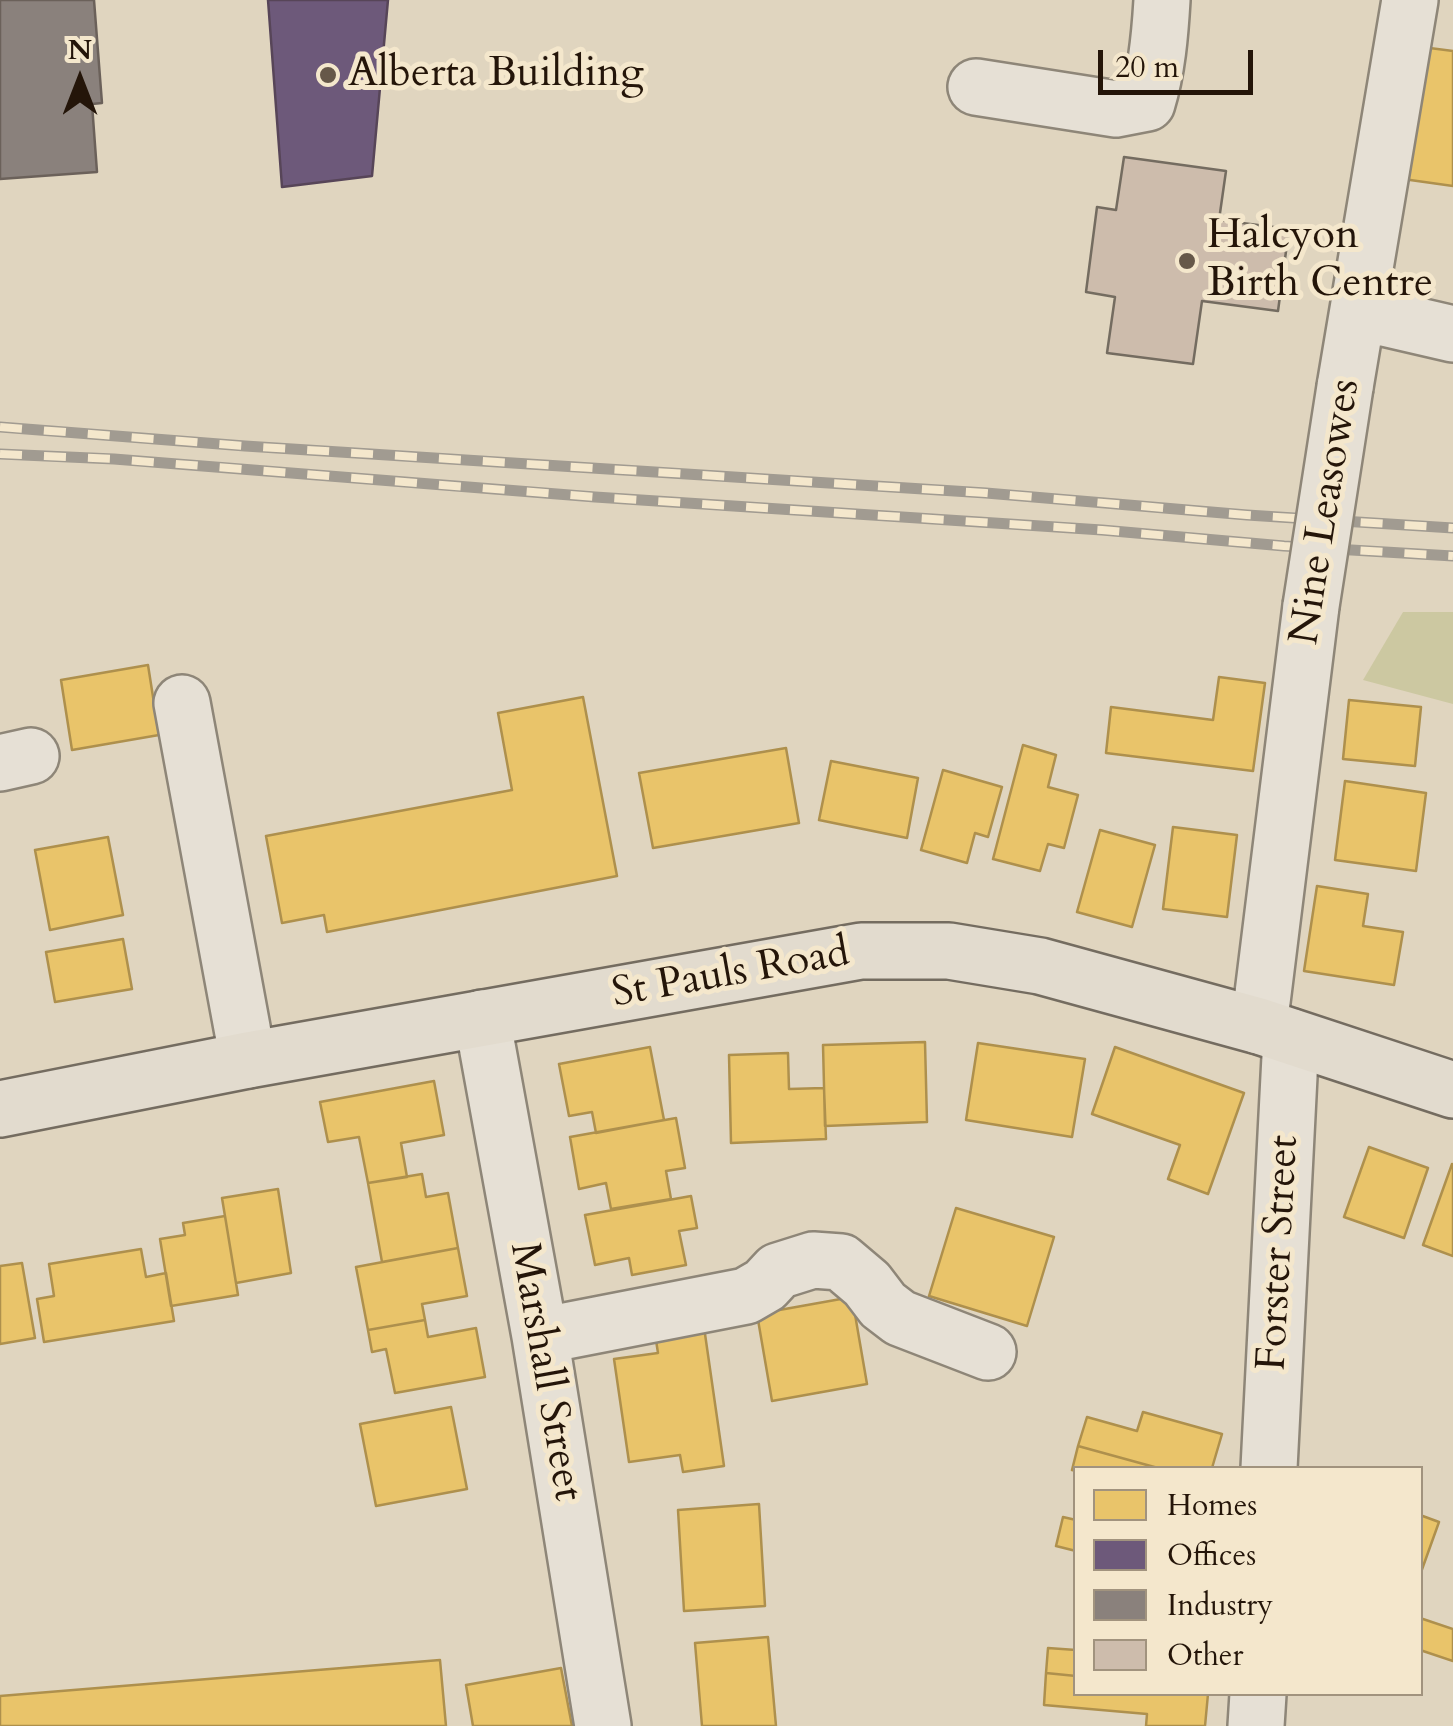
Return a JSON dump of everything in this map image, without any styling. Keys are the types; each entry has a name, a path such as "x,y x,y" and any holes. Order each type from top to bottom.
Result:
{"main road":[{"name":"St Pauls Road","path":"1,1103 862,952 949,950 1040,966 1275,1031 1453,1090"}],"street":[{"name":"Nine Leasowes","path":"1275,1031 1310,606 1410,0"},
{"path":"976,87 1116,109 1147,104 1175,23"},
{"path":"1358,312 1453,334"},
{"path":"182,703 248,1060"},
{"name":"Marshall Street","path":"482,1018 540,1336 603,1726"},
{"name":"Forster Street","path":"1269,1466 1275,1031"},
{"path":"540,1336 746,1296 778,1272 812,1260 842,1262 867,1284 882,1305 900,1318 988,1352"},
{"path":"1256,1726 1258,1696"}],"shaded area":[{"path":"1403,612 1453,612 1453,704 1363,680"}],"building: Homes":[{"path":"1422,47 1453,51 1453,186 1403,179"},
{"path":"148,665 159,735 72,750 61,680"},
{"path":"1219,677 1265,683 1253,771 1106,753 1111,707 1213,720"},
{"path":"583,697 617,876 327,932 324,915 282,923 266,836 512,790 498,713"},
{"path":"1349,700 1421,707 1415,766 1343,759"},
{"path":"1023,745 1056,755 1048,787 1078,795 1064,848 1048,844 1040,871 993,859"},
{"path":"786,748 799,823 653,848 639,773"},
{"path":"831,761 918,778 907,838 819,820"},
{"path":"943,770 1002,787 988,837 975,833 967,863 921,850"},
{"path":"1345,781 1426,793 1416,871 1335,860"},
{"path":"1173,827 1237,835 1227,917 1163,909"},
{"path":"1100,830 1155,845 1132,927 1077,912"},
{"path":"108,837 123,915 50,930 35,850"},
{"path":"1317,886 1368,894 1363,926 1403,932 1394,985 1304,971"},
{"path":"123,939 132,989 55,1002 46,952"},
{"path":"925,1042 927,1122 825,1126 823,1045"},
{"path":"978,1043 1085,1059 1072,1137 966,1120"},
{"path":"650,1047 664,1120 596,1133 592,1112 569,1116 559,1064"},
{"path":"1115,1047 1244,1093 1208,1194 1168,1179 1180,1145 1092,1114"},
{"path":"788,1053 789,1089 824,1088 826,1139 731,1143 729,1055"},
{"path":"434,1081 444,1135 401,1143 407,1177 368,1183 359,1137 328,1142 320,1102"},
{"path":"676,1118 685,1168 666,1171 671,1199 611,1209 606,1183 579,1189 570,1137"},
{"path":"1369,1147 1428,1168 1404,1238 1344,1217"},
{"path":"1453,1165 1453,1256 1423,1245"},
{"path":"422,1174 426,1197 448,1193 458,1248 382,1262 368,1183"},
{"path":"278,1189 291,1273 236,1283 222,1198"},
{"path":"691,1196 697,1228 679,1231 686,1265 632,1275 629,1258 595,1265 585,1215"},
{"path":"956,1208 1054,1237 1027,1326 929,1296"},
{"path":"225,1216 238,1295 171,1306 160,1239 185,1235 183,1223"},
{"path":"458,1248 467,1296 422,1304 425,1320 368,1330 356,1267"},
{"path":"141,1249 146,1277 166,1273 174,1321 44,1342 37,1299 54,1296 49,1264"},
{"path":"22,1263 35,1338 0,1344 0,1266"},
{"path":"852,1297 867,1384 772,1401 757,1314"},
{"path":"425,1320 428,1337 476,1328 485,1377 395,1393 386,1349 372,1352 368,1330"},
{"path":"704,1327 724,1466 683,1472 680,1455 629,1462 614,1359 658,1353 655,1334"},
{"path":"451,1407 467,1489 376,1506 360,1424"},
{"path":"1143,1412 1222,1434 1213,1466 1151,1466 1078,1446 1087,1417 1137,1431"},
{"path":"1078,1446 1151,1466 1073,1466"},
{"path":"759,1504 765,1606 684,1611 678,1510"},
{"path":"1423,1516 1439,1522 1423,1567"},
{"path":"1063,1517 1073,1519 1073,1550 1056,1546"},
{"path":"1423,1619 1453,1629 1453,1661 1423,1651"},
{"path":"768,1637 776,1726 702,1726 695,1643"},
{"path":"1048,1648 1073,1650 1073,1676 1046,1673"},
{"path":"440,1660 446,1726 0,1726 0,1696"},
{"path":"561,1668 572,1726 473,1726 466,1685"},
{"path":"1046,1673 1073,1676 1073,1696 1208,1696 1205,1726 1146,1726 1147,1714 1044,1705"}],"building: Offices":[{"name":"Alberta Building","path":"268,0 388,0 372,176 282,187"}],"building: Industry":[{"path":"0,0 94,0 102,103 92,104 97,172 0,179"}],"building: Other":[{"name":"Halcyon Birth Centre","path":"1124,157 1226,171 1219,220 1289,229 1278,311 1202,301 1193,364 1107,353 1115,297 1086,292 1097,207 1116,210"}],"railway":[{"path":"0,427 1453,528"},
{"path":"0,454 1453,556"}],"place":[{"name":"Alberta Building","path":"328,75"},
{"name":"Halcyon Birth Centre","path":"1187,261"}]}
